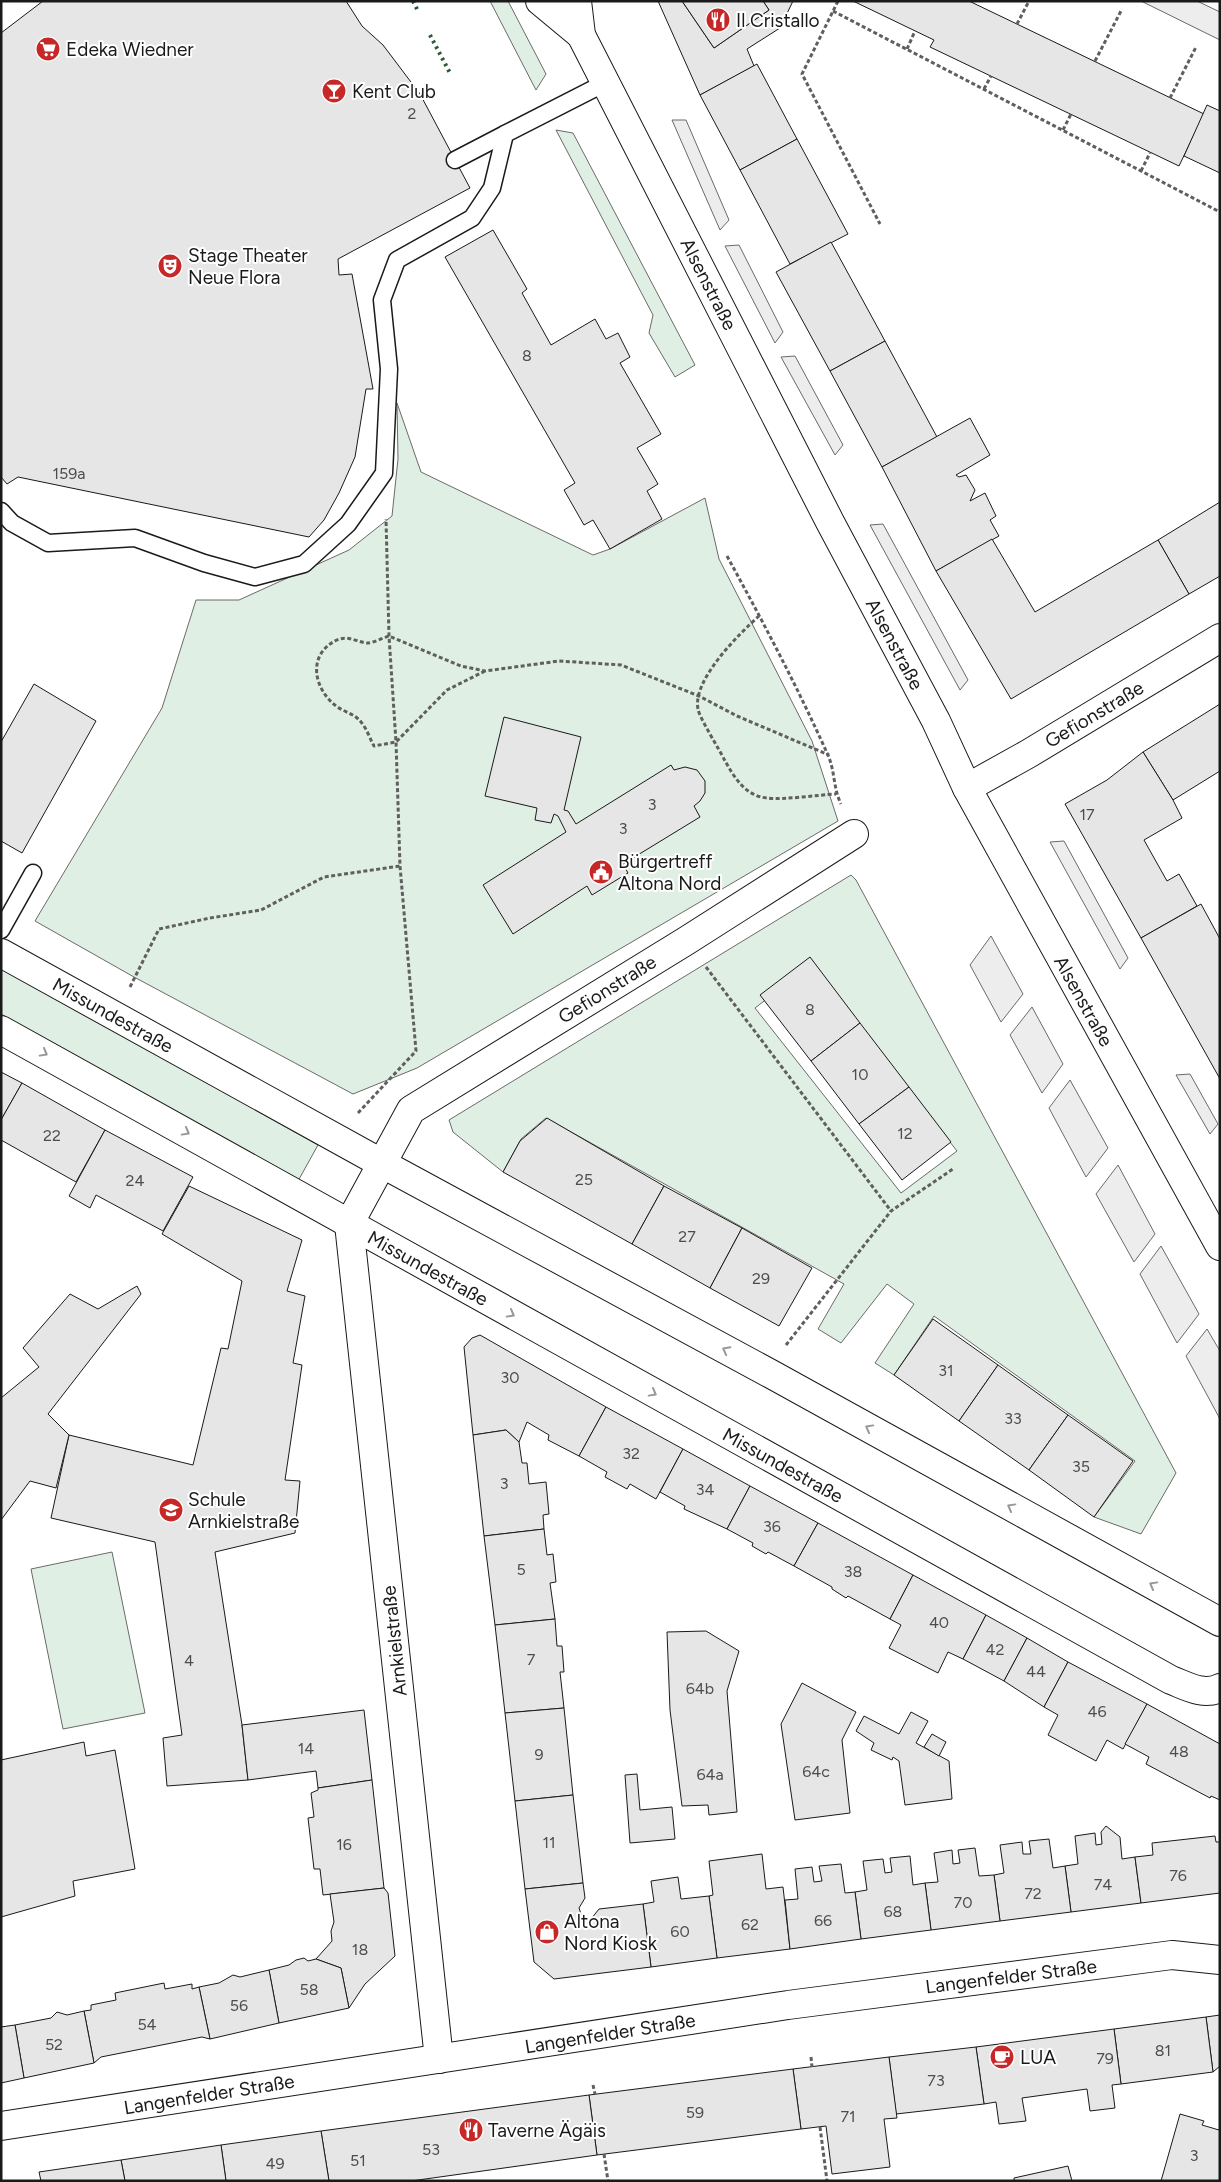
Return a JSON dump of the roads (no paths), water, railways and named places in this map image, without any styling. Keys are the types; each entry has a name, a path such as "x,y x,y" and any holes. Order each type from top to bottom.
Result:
{"street":[{"name":"Alsenstraße","path":"540,1 581,35"},
{"name":"Alsenstraße","path":"577,1 581,35 830,522 936,721 967,788 1220,1246"},
{"name":"Gefionstraße","path":"967,788 1028,754 1220,638"},
{"name":"Gefionstraße","path":"381,1164 410,1110 686,941 854,834"},
{"name":"Missundestraße","path":"1,953 353,1146 381,1164 771,1374 1220,1622"},
{"name":"Missundestraße","path":"1,1030 1171,1680 1201,1691 1220,1688"},
{"name":"Missundestraße","path":"349,1224 381,1164"},
{"name":"Arnkielstraße","path":"349,1224 439,2059"},
{"name":"Langenfelder Straße","path":"1,2126 788,2006 1172,1955 1220,1960"}],"lane":[{"path":"455,160 605,83"},
{"path":"1,511 12,523 48,543 136,538 204,564 254,577 304,564 348,524 384,473 389,369 382,300 397,260 472,218 492,188 505,134"},
{"path":"1,930 33,873"}],"place":[{"name":"Il Cristallo","path":"718,20"},
{"name":"Edeka Wiedner","path":"48,49"},
{"name":"Kent Club","path":"334,91"},
{"name":"Stage Theater Neue Flora","path":"170,266"},
{"name":"Bürgertreff Altona Nord","path":"601,872"},
{"name":"Schule Arnkielstraße","path":"171,1510"},
{"name":"Altona Nord Kiosk","path":"547,1932"},
{"name":"LUA","path":"1002,2057"},
{"name":"Taverne Ägäis","path":"471,2130"}]}
